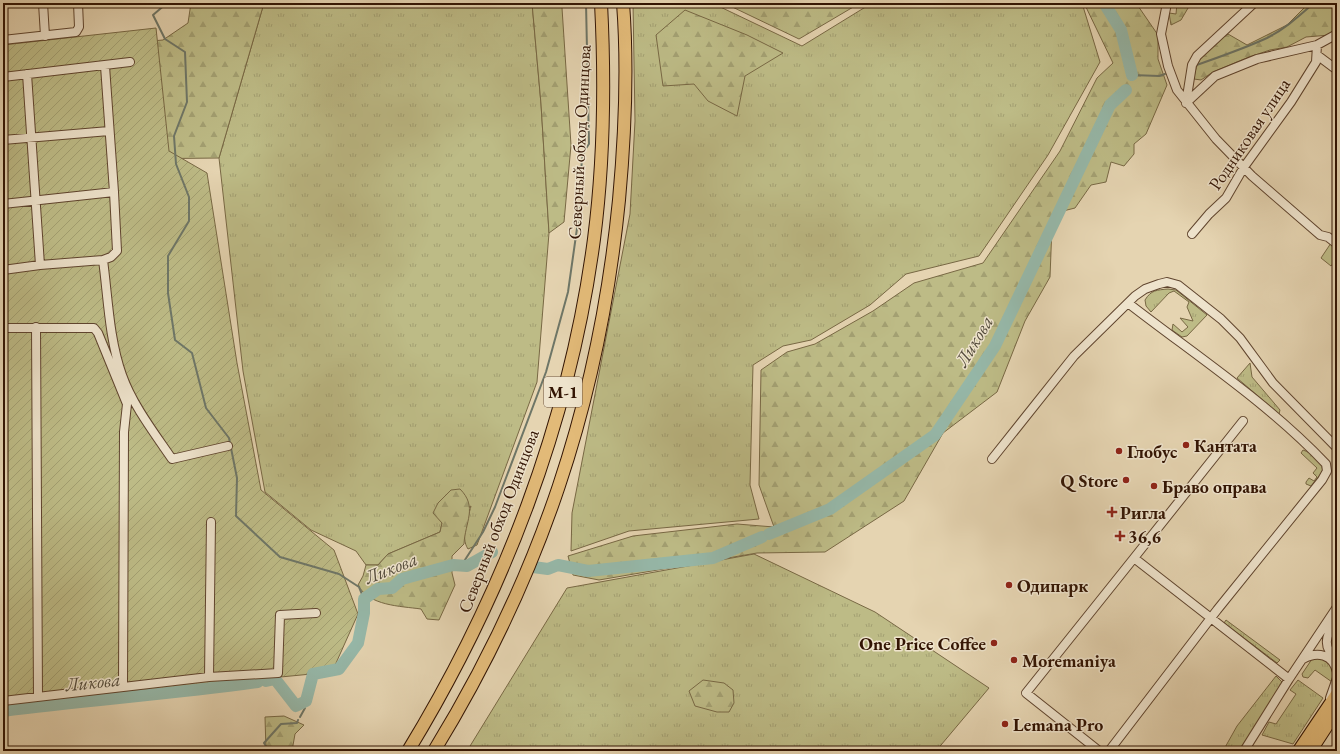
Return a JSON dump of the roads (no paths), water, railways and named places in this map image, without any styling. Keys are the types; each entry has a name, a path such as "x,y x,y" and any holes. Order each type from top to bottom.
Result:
{"highway":[{"name":"Северный обход Одинцова","path":"408,751 439,700 493,592 538,476 578,334 594,239 600,158 603,82 601,3"},
{"name":"М-1","path":"434,751 490,653 516,598 561,484 577,430 598,340 614,242 623,152 626,79 624,3"}],"main road":[{"path":"1311,751 1332,709 1337,693"},
{"path":"1298,751 1332,709"}],"street":[{"path":"43,3 45,36"},
{"path":"3,40 77,31 78,3"},
{"path":"1167,3 1160,34 1168,66 1177,90 1186,103 1216,139 1244,167 1320,235 1328,237 1337,244"},
{"path":"1186,103 1192,65 1197,56 1254,3"},
{"path":"1186,103 1215,76 1257,59 1317,45 1337,34"},
{"name":"Родниковая улица","path":"1192,234 1209,214 1226,198 1244,167 1291,102 1316,62 1317,45"},
{"path":"1317,55 1337,70"},
{"path":"3,77 130,62"},
{"path":"3,270 40,265 103,260 111,257 117,251 105,66"},
{"path":"27,74 40,265"},
{"path":"3,140 109,131"},
{"path":"3,204 114,192"},
{"path":"103,260 115,349 122,376 143,415 172,459 228,446"},
{"path":"992,459 1074,356 1128,303 1145,289 1167,282 1178,285 1226,324 1240,338 1278,388 1337,448"},
{"path":"1109,751 1211,619 1322,480 1327,471 1326,464 1265,407 1128,303"},
{"path":"36,327 38,697"},
{"path":"3,328 94,328 98,333 127,404 124,432 123,687"},
{"path":"1100,751 1026,693 1243,421"},
{"path":"209,677 211,522"},
{"path":"1134,558 1289,679"},
{"path":"1244,751 1289,679 1318,638 1337,607"},
{"path":"3,701 209,677 278,673 280,615 316,614"},
{"path":"1318,638 1336,621"},
{"path":"1336,621 1327,635 1326,644 1330,652 1337,658"},
{"path":"1303,660 1311,655 1321,655 1334,663 1337,672"},
{"path":"1332,709 1337,678"}],"waterway":[{"path":"167,3 153,15 165,39 185,52 187,102 174,136 176,164 189,197 189,221 168,256 168,293 175,340 192,353 206,408 229,438 230,443"},
{"path":"461,566 483,532 495,507 546,372 568,292 584,179 582,161 584,152 589,144 586,3"},
{"name":"Ликова","path":"1104,3 1121,30 1132,75"},
{"path":"1194,66 1267,38 1286,26 1314,3"},
{"path":"1132,75 1159,76 1165,74"},
{"name":"Ликова","path":"769,534 830,509 935,435 995,346 1110,105 1126,90"},
{"path":"231,448 237,478 236,516 280,557 339,574 359,587 364,599"},
{"name":"Ликова","path":"533,567 548,569 558,565 588,571 713,558 762,537"},
{"name":"Ликова","path":"266,681 275,679 296,706 306,701 313,674 339,669 358,643 364,613 364,599 378,589 392,588 402,579 453,565 467,566 492,552"},
{"name":"Ликова","path":"3,711 258,682"},
{"path":"300,717 305,708 302,703"},
{"path":"269,751 264,743 281,724 297,723 298,720"}],"place":[{"name":"Кантата","path":"1186,445"},
{"name":"Глобус","path":"1119,451"},
{"name":"Q Store","path":"1126,480"},
{"name":"Браво оправа","path":"1154,486"},
{"name":"Ригла","path":"1112,512"},
{"name":"36,6","path":"1120,536"},
{"name":"Одипарк","path":"1009,585"},
{"name":"One Price Coffee","path":"994,643"},
{"name":"Moremaniya","path":"1014,660"},
{"name":"Lemana Pro","path":"1005,724"}]}
